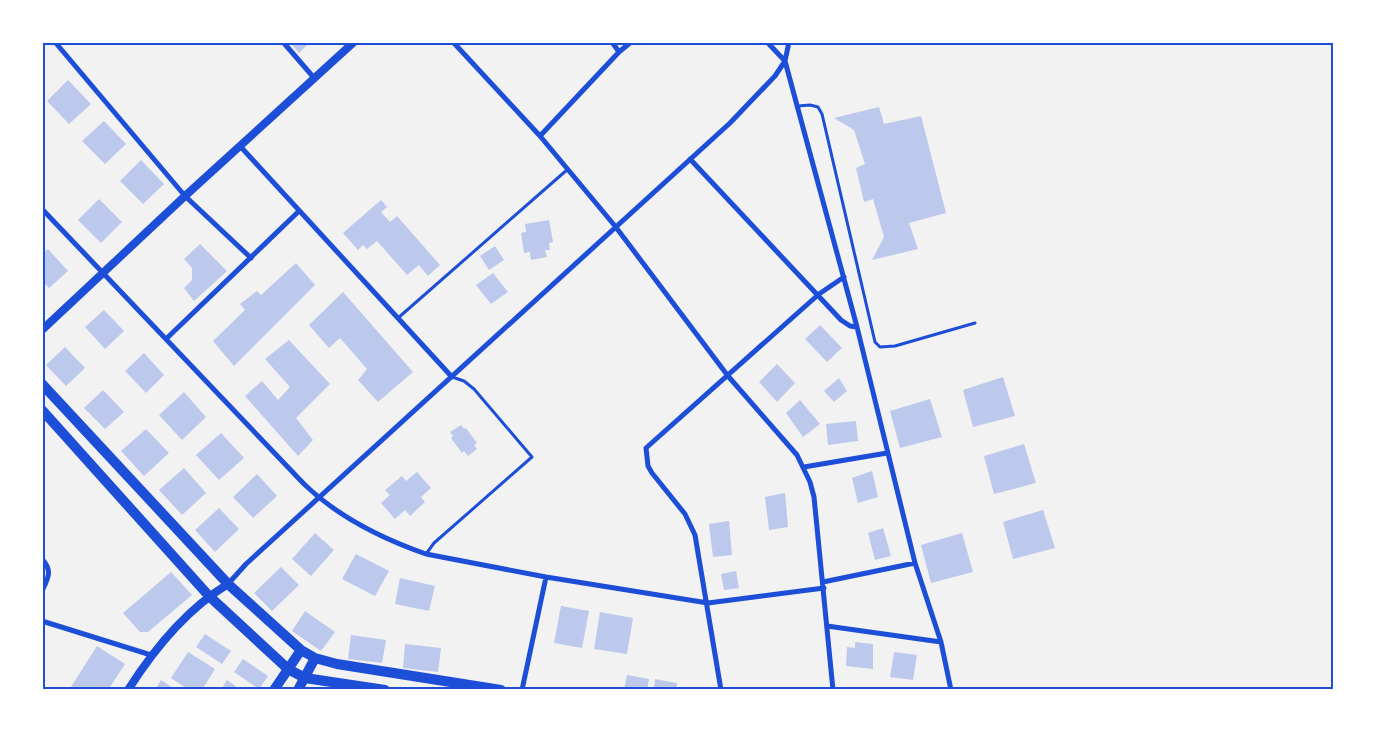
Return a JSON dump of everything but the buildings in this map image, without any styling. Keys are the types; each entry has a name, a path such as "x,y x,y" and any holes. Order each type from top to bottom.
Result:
{"main road":[{"path":"42,384 228,584 301,650 315,658 337,664 501,690"},
{"path":"42,410 209,596 288,669 305,678 383,689"},
{"path":"274,690 301,650"},
{"path":"298,690 315,658"}],"street":[{"path":"56,42 186,196 250,258"},
{"path":"284,42 314,79"},
{"path":"42,330 354,42"},
{"path":"453,42 540,136 615,226 728,376 797,455 804,467 814,498 833,690"},
{"path":"612,42 619,52"},
{"path":"540,136 619,52 631,42"},
{"path":"767,42 785,61 857,327 915,563 942,642 951,690"},
{"path":"128,690 151,655 209,596 228,584 246,564 730,123 775,76 785,61 789,42"},
{"path":"240,146 298,212 452,377"},
{"path":"690,159 845,323 857,327"},
{"path":"42,209 319,498 350,518 409,548 426,554 546,577 708,603 823,585 915,563"},
{"path":"166,340 298,212"},
{"path":"721,690 708,603 695,535 691,525 648,466 646,448 819,294 844,277"},
{"path":"804,467 887,453"},
{"path":"42,560 48,566 50,574 42,591"},
{"path":"522,690 546,577"},
{"path":"42,621 151,655"},
{"path":"827,626 942,642"}],"lane":[{"path":"797,106 810,105 818,107 822,114 875,342 880,346 895,346 975,323"},
{"path":"398,318 568,170"},
{"path":"426,554 434,544 532,457 474,389 464,381 452,377"}]}
